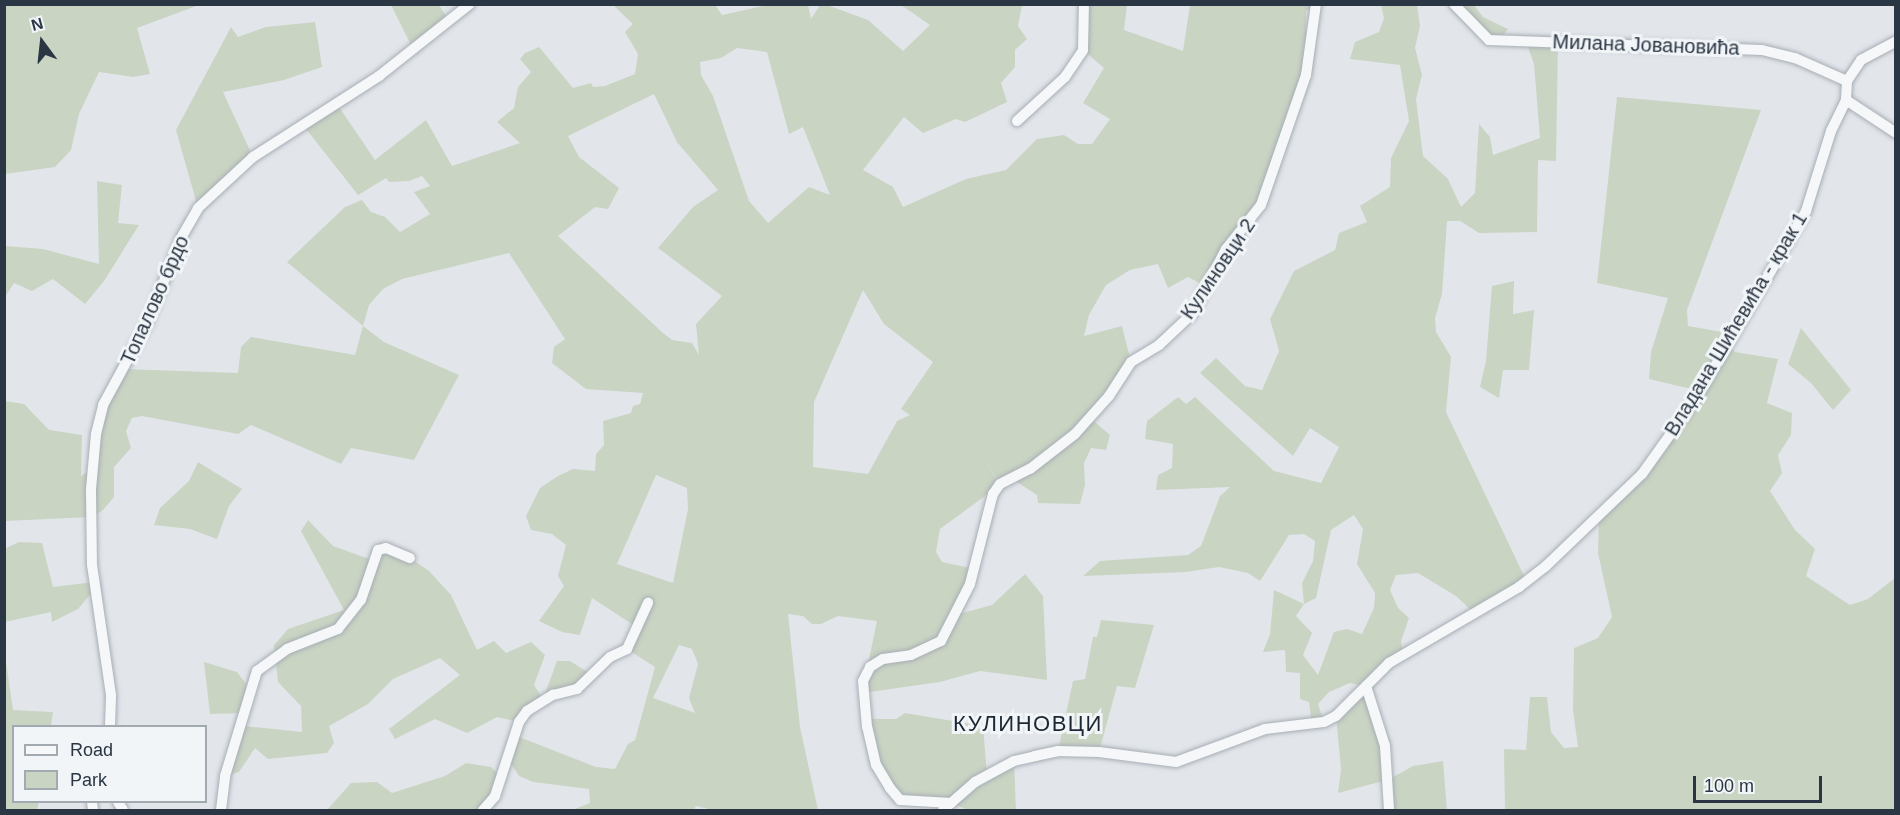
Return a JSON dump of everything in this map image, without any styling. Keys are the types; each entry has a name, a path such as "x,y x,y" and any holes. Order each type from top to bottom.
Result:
{"street":[{"name":"Топалово брдо","path":"110,725 111,694 92,565 91,489 96,434 103,405 147,324 180,238 198,208 253,157 380,76 470,4"},
{"path":"1017,121 1065,77 1083,50 1084,4"},
{"name":"Кулиновци 2","path":"947,807 900,800 890,788 876,765 867,727 863,681 870,667 883,659 911,655 941,642 970,584 990,505 1000,484 1030,469 1075,434 1109,396 1131,362 1159,345 1192,314 1216,264 1261,205 1306,75 1316,4"},
{"name":"Милана Јовановића","path":"1454,4 1489,40 1762,50 1795,58 1847,81"},
{"path":"1847,81 1860,60 1896,41"},
{"name":"Владана Шићевића - крак 1","path":"947,807 975,782 1014,761 1058,751 1161,761 1193,758 1265,729 1324,722 1389,663 1519,586 1599,519 1642,474 1697,397 1806,211 1831,131 1846,100 1847,81"},
{"path":"1846,100 1896,133"},
{"path":"222,810 225,776 257,671 287,650 338,629 361,600 378,550 386,548 410,558"},
{"path":"483,810 495,796 519,722 526,711 553,695 577,689 610,657 627,649 636,636 648,603"},
{"path":"1366,686 1385,746 1389,810"}],"green space":[{"path":"5,4 199,5 137,28 150,74 133,77 99,72 79,114 71,150 55,167 5,174"},
{"path":"772,4 808,5 811,19 820,5 827,5 868,20 903,51 930,25 901,5 1022,5 1018,26 1027,39 1015,50 1015,67 1001,83 1007,102 965,122 956,119 923,133 904,117 863,170 893,187 903,207 966,179 1006,170 1037,139 1064,135 1078,144 1092,144 1110,119 1083,103 1104,68 1083,50 1084,5 1127,5 1124,30 1183,51 1190,5 1315,5 1306,11 1306,75 1261,205 1207,287 1188,277 1168,288 1158,264 1130,270 1106,285 1089,315 1084,336 1122,326 1131,362 1088,416 1110,435 1106,450 1091,448 1084,463 1085,485 1080,504 1038,503 1037,495 1012,479 1000,484 985,461 1000,485 940,529 936,552 942,562 975,569 959,614 992,605 1025,574 1043,596 1047,680 980,671 940,682 862,693 877,621 838,616 821,624 812,624 803,616 788,614 800,727 818,810 713,810 696,806 694,810 572,810 590,803 589,789 533,782 519,776 508,759 514,735 596,767 615,769 628,744 635,740 655,667 627,649 638,628 592,598 580,635 562,632 539,621 564,586 558,576 566,545 552,534 531,530 526,516 540,488 558,476 573,469 595,471 596,454 604,445 603,421 631,413 633,406 640,404 643,393 586,389 552,363 554,347 565,339 509,253 402,279 383,289 369,305 363,326 287,262 345,207 362,200 371,212 385,217 400,232 430,214 414,192 430,186 422,176 409,181 389,182 386,178 358,195 303,125 337,104 375,160 426,120 452,166 520,143 497,122 514,108 518,87 531,72 520,59 525,53 539,47 573,88 591,83 593,87 605,86 635,74 638,54 625,32 633,24 613,5 715,5 722,15","holes":["737,48 767,52 789,134 803,127 830,195 809,187 768,223 749,201 713,96 701,75 700,62 721,58","654,94 677,142 718,190 693,207 658,248 722,296 696,324 699,355 692,343 672,340 663,333 558,236 595,207 608,209 619,188 579,157 568,136","863,290 884,324 933,362 901,409 910,415 897,421 868,474 813,467 814,402","656,475 687,488 688,509 673,583 617,564","679,645 692,649 698,664 689,698 695,713 653,698"]},
{"path":"391,5 439,5 448,19 413,49"},
{"path":"1381,5 1417,5 1420,26 1415,48 1422,75 1416,99 1423,156 1448,179 1461,207 1475,193 1479,124 1490,137 1493,155 1540,138 1534,64 1526,41 1558,41 1556,161 1538,160 1537,232 1479,233 1460,221 1447,221 1442,294 1435,318 1436,332 1451,357 1446,412 1526,580 1474,613 1456,596 1418,573 1396,575 1390,590 1398,608 1409,618 1401,641 1403,655 1366,686 1388,780 1413,766 1443,761 1447,810 1389,810 1387,780 1338,793 1341,769 1336,716 1365,686 1350,683 1329,692 1318,704 1324,722 1312,725 1309,702 1300,699 1300,673 1286,672 1285,650 1263,652 1270,634 1274,590 1304,604 1302,583 1313,561 1315,541 1304,534 1289,535 1260,581 1248,573 1219,567 1186,572 1083,576 1100,561 1188,555 1201,546 1220,496 1230,487 1156,490 1158,475 1172,468 1173,444 1145,439 1147,421 1178,397 1186,404 1195,397 1274,471 1321,483 1339,447 1310,428 1293,456 1200,373 1216,358 1245,386 1262,390 1279,351 1270,319 1294,271 1335,250 1339,233 1367,222 1360,206 1390,187 1391,158 1409,121 1400,65 1350,59 1355,42 1379,32 1384,18","holes":["1354,515 1363,529 1357,564 1375,593 1374,608 1362,634 1347,629 1334,632 1318,675 1303,655 1312,633 1296,616 1304,604 1316,598 1331,530"]},
{"path":"1454,5 1474,5 1483,17 1508,29 1499,41"},
{"path":"315,22 322,67 284,80 223,92 253,157 198,208 176,130 231,27 238,37 266,27"},
{"path":"1617,97 1761,110 1687,310 1688,326 1733,334 1728,344 1735,352 1778,359 1767,403 1792,413 1791,435 1778,455 1782,473 1770,491 1795,530 1815,549 1806,576 1850,605 1868,599 1895,578 1895,810 1505,810 1504,749 1526,750 1530,697 1547,697 1551,732 1564,748 1578,747 1573,710 1574,648 1598,638 1612,617 1598,553 1599,519 1642,474 1700,391 1649,379 1651,352 1668,298 1597,283"},
{"path":"97,181 122,185 118,223 139,225 104,281 85,304 53,279 32,291 14,283 5,297 5,246 43,249 99,264"},
{"path":"1514,281 1513,314 1534,310 1529,370 1503,370 1499,398 1480,387 1486,361 1492,286"},
{"path":"363,326 384,342 459,375 414,460 351,448 341,464 251,425 238,434 142,416 132,418 126,431 131,448 114,467 114,497 103,510 92,517 5,521 5,401 24,404 49,430 82,435 81,476 93,468 103,405 124,369 238,373 241,347 251,337 355,355"},
{"path":"1801,328 1851,390 1833,410 1811,383 1788,364"},
{"path":"198,462 242,489 229,506 217,539 190,529 154,525 160,508 189,481"},
{"path":"308,520 333,546 372,560 378,550 410,558 429,571 451,595 477,650 494,641 506,653 531,642 545,655 534,685 543,699 557,661 570,661 594,676 553,695 519,722 497,717 467,733 435,719 395,739 389,729 460,675 440,658 393,679 368,704 329,726 334,743 327,753 268,759 255,748 239,772 225,776 243,726 302,732 301,706 278,682 274,645 288,629 344,610 301,531"},
{"path":"19,542 42,543 53,587 94,582 95,589 78,609 52,622 51,612 5,622 4,549"},
{"path":"1101,620 1154,625 1135,688 1117,686 1099,752 1058,751 1073,681 1085,679 1093,637 1097,637"},
{"path":"4,648 13,710 53,712 51,725 12,725 12,803 39,803 37,810 5,810"},
{"path":"204,662 237,672 250,695 245,713 210,714"},
{"path":"905,713 983,726 987,775 1014,761 1016,810 968,810 951,803 900,800 876,765 866,719 896,719"},
{"path":"466,763 491,767 502,778 483,810 327,810 351,783 377,782 392,793 445,776"}],"district":[{"name":"КУЛИНОВЦИ","path":"1028,724"}]}
